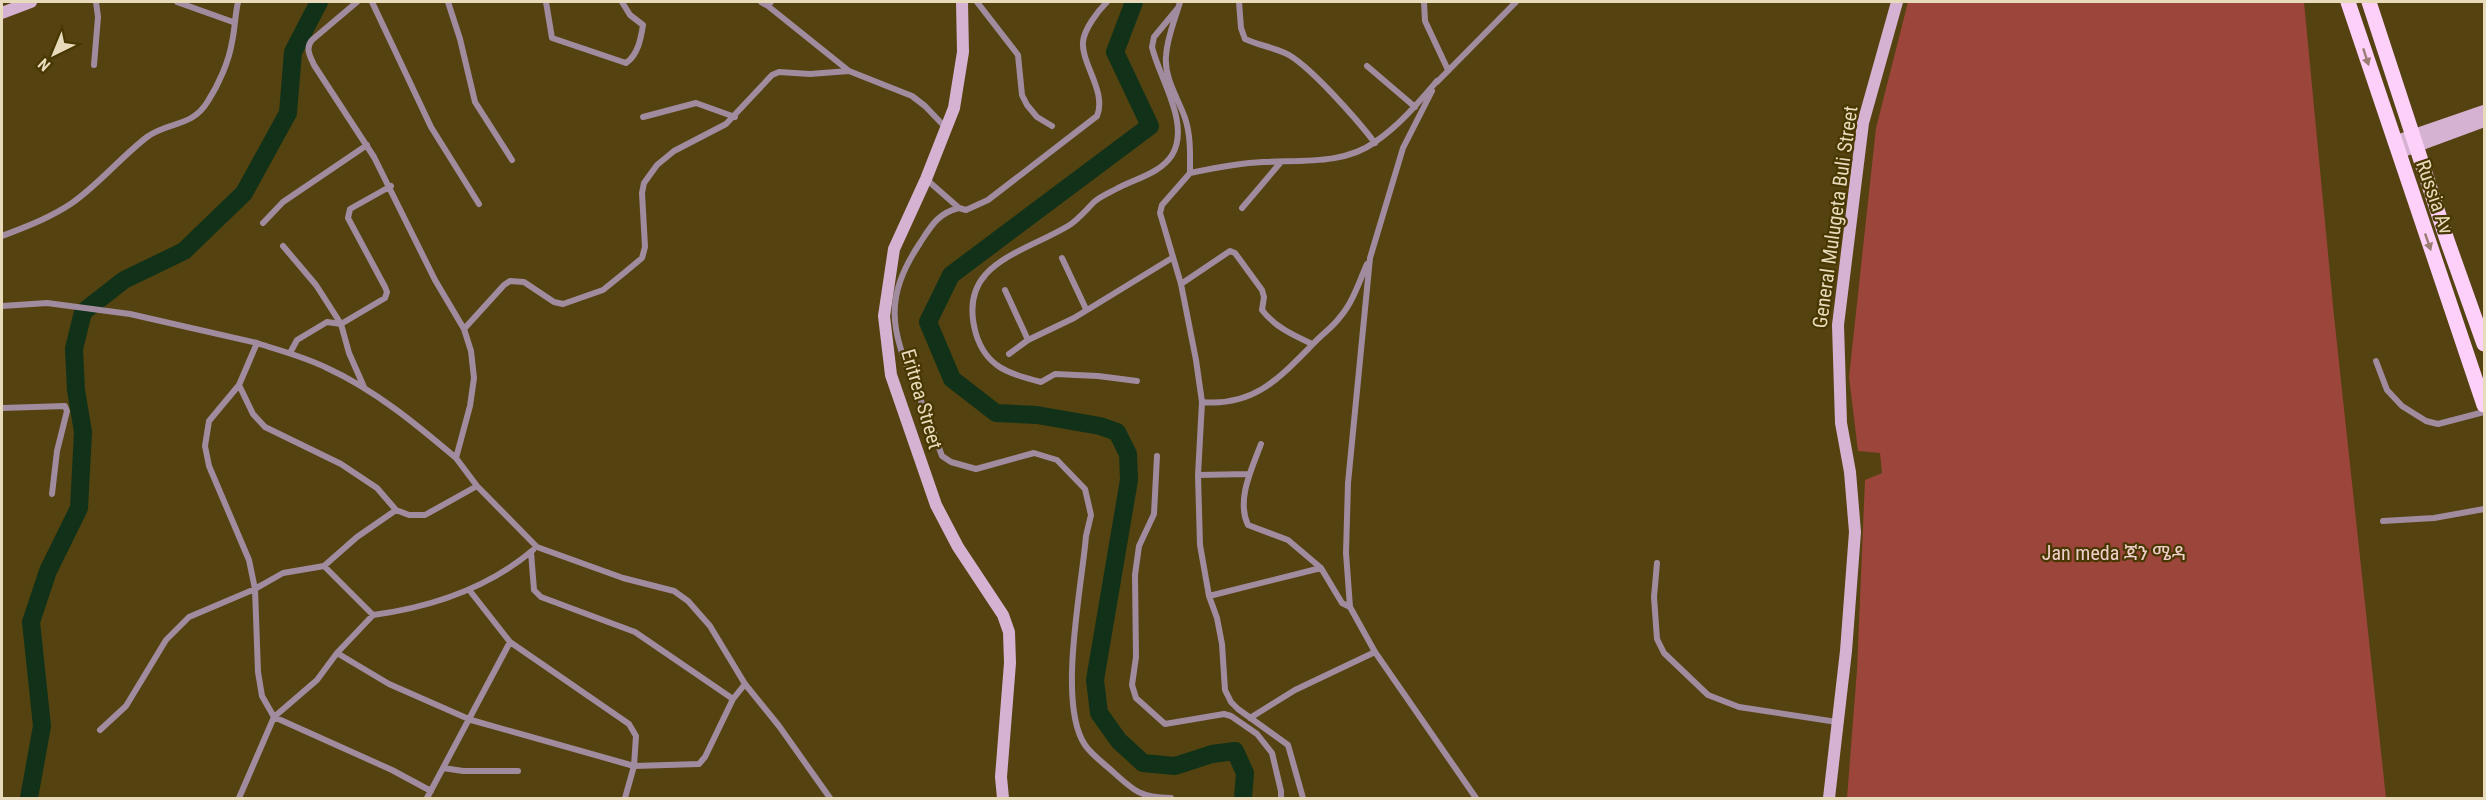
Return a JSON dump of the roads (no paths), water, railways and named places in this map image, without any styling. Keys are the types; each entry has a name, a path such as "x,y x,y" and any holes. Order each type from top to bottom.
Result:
{"main road":[{"path":"2,13 30,2"},
{"name":"Eritrea Street","path":"962,2 963,52 960,81 947,129 894,249 884,316 891,375 936,506 958,547 1003,615 1009,632 1010,663 1001,777 1003,798"},
{"name":"General Mulugeta Buli Street","path":"1829,798 1855,532 1850,472 1841,423 1838,325 1863,123 1897,2"},
{"name":"Russia Av","path":"2348,2 2484,405"},
{"name":"Russia Av","path":"2369,2 2447,240 2484,344"},
{"path":"2416,142 2484,111"},
{"path":"2396,148 2484,121"}],"street":[{"path":"94,65 98,17 96,2"},
{"path":"177,2 233,22"},
{"path":"2,236 71,203 158,130 181,124 197,115 208,102 227,59 233,41 233,22 238,2"},
{"path":"357,2 312,40 308,44 308,50 314,65 391,186 400,211 435,280 464,329 471,351 474,378 470,406 456,458"},
{"path":"372,2 431,127 479,204"},
{"path":"448,2 460,39 475,102 512,160"},
{"path":"546,2 552,38 626,63 632,59 641,40 643,25 630,15 622,2"},
{"path":"761,2 770,4 849,71 912,96 947,129"},
{"path":"977,2 1018,55 1022,95 1027,105 1037,117 1052,126"},
{"path":"926,179 959,208 966,210 988,200 1097,116 1100,104 1083,50 1083,40 1099,10 1107,2"},
{"path":"1239,2 1241,28 1245,39 1287,54 1362,126 1375,143"},
{"path":"1425,2 1425,21 1448,70"},
{"path":"1303,798 1288,745 1231,702 1226,690 1222,644 1217,618 1209,596 1200,545 1198,475 1202,402 1181,284 1160,213 1162,205 1190,173 1222,166 1304,162 1350,154 1375,143 1414,107 1516,2"},
{"path":"1179,5 1168,36 1166,58 1175,97 1185,117 1190,137 1190,173"},
{"path":"1137,381 1055,374 1041,382 1007,372 989,360 980,347 972,319 971,299 978,282 996,263 1072,224 1096,200 1162,166 1172,154 1178,135 1177,122 1152,47 1154,37 1179,5"},
{"path":"1367,66 1414,107"},
{"path":"464,329 510,281 524,282 554,302 563,304 603,290 642,258 645,247 642,193 644,183 665,156 726,124 772,75 779,72 810,74 849,71"},
{"path":"1202,402 1216,404 1260,392 1284,374 1340,317 1352,298 1370,258 1403,148 1437,81"},
{"path":"643,117 696,103 735,117"},
{"path":"263,223 283,202 367,145"},
{"path":"1242,208 1281,162"},
{"path":"290,353 297,340 327,322 341,324 385,298 387,292 348,218 348,213 350,209 391,186"},
{"path":"946,196 946,211"},
{"path":"959,208 946,211 935,219 908,260 895,299 894,328 901,352 942,456 951,462 976,470 1034,453 1057,459 1085,489 1091,515 1086,536 1071,680 1076,724 1084,744 1127,787 1156,798 1171,798"},
{"path":"283,246 316,285 341,324 349,353 365,388"},
{"path":"1181,284 1230,251 1235,253 1262,290 1264,297 1262,310 1269,319 1292,335 1312,344"},
{"path":"1062,258 1086,309"},
{"path":"1009,354 1028,340 1057,327 1172,258"},
{"path":"1370,258 1347,483 1346,553 1350,607 1375,652 1476,798"},
{"path":"1005,290 1028,340"},
{"path":"2,306 47,303 129,314 290,353 327,368 365,388 399,411 456,458 477,486 534,550 623,578 674,591 688,601 710,626 745,684 779,726 830,798"},
{"path":"257,344 239,385 209,421 205,446 209,466 249,560 255,589 258,672 262,696 274,717 392,771 431,792"},
{"path":"2376,361 2387,390 2402,406 2426,421 2438,424 2484,412"},
{"path":"239,385 253,414 265,427 341,464 377,488 396,510 409,515 425,515 477,486"},
{"path":"2,408 65,406 67,411 57,451 52,494"},
{"path":"1261,444 1250,474 1244,503 1248,525 1288,540 1321,568 1342,603 1350,607"},
{"path":"1157,456 1154,514 1139,546 1135,575 1136,657 1132,685 1136,698 1165,724 1224,714 1231,716 1257,734 1272,753 1281,798"},
{"path":"1198,475 1250,474"},
{"path":"2384,521 2433,518 2484,509"},
{"path":"100,730 126,706 166,639 177,627 200,611 255,589 283,573 324,566 357,537 396,510"},
{"path":"239,798 274,717 317,680 337,653 373,615 399,612 470,591 534,550"},
{"path":"534,550 534,590 541,597 635,632 733,699"},
{"path":"1657,564 1654,597 1657,639 1664,653 1708,694 1739,707 1838,722"},
{"path":"324,566 373,615"},
{"path":"1209,596 1321,568"},
{"path":"470,591 510,642 629,724 636,736 634,766 625,798"},
{"path":"427,798 471,720 510,642"},
{"path":"1250,718 1295,690 1375,652"},
{"path":"337,653 389,684 471,720 634,766 699,764 705,757 733,699 745,684"},
{"path":"443,768 464,771 518,771"}],"waterway":[{"path":"29,798 42,726 31,622 48,571 79,508 83,432 76,390 74,349 83,312 124,280 184,251 244,193 288,113 293,52 319,2"},
{"path":"1134,2 1115,52 1150,126 951,275 928,322 952,379 996,413 1037,415 1100,426 1117,432 1128,454 1129,480 1095,680 1099,713 1119,741 1143,763 1175,766 1212,754 1235,751 1245,773 1243,798"}],"park label":[{"name":"Jan meda ጃን ሜዳ","path":"2114,553"}]}
